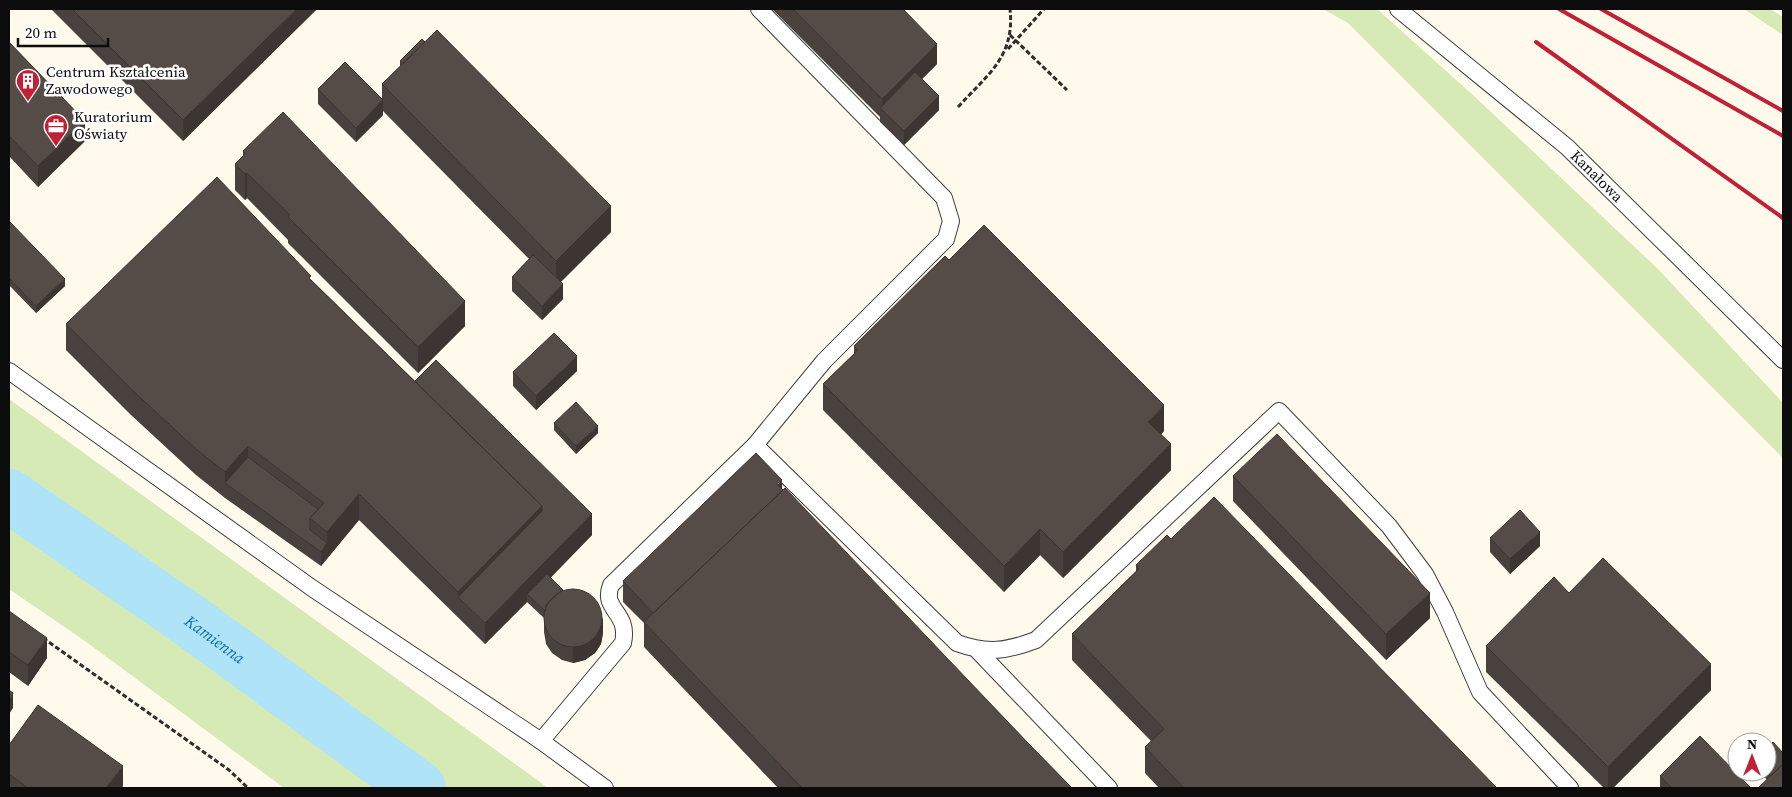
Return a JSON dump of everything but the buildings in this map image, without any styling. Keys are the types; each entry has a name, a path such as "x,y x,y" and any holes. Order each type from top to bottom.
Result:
{"lane":[{"path":"541,741 623,643 625,631 622,619 609,602 608,593 611,585 755,444 824,361 946,239 951,221 944,198 759,9"},
{"name":"Kanałowa","path":"1398,9 1567,147 1783,360"},
{"path":"9,371 312,588 541,741 605,788"},
{"path":"755,444 957,643 977,650 1000,650 1036,640 1279,411 1389,526 1425,574 1445,612 1480,692 1570,788"},
{"path":"977,650 1108,788"}],"path":[{"path":"1007,49 1012,25 1010,9"},
{"path":"958,107 1044,9"},
{"path":"1010,35 1014,41 1067,90"},
{"path":"39,636 229,770 248,788"}],"green space":[{"path":"1323,9 1377,9 1474,96 1658,269 1783,403 1783,458 1348,23"},
{"path":"1744,9 1770,9 1783,17 1783,35"},
{"path":"9,399 548,788 284,788 85,641 9,589"}],"waterway":[{"name":"Kamienna","path":"9,496 189,620 419,788"}],"railway":[{"path":"1559,9 1783,136"},
{"path":"1601,9 1783,111"},
{"path":"1536,42 1783,218"}],"place":[{"name":"Centrum Kształcenia Zawodowego","path":"28,102"},
{"name":"Kuratorium Oświaty","path":"56,147"}]}
